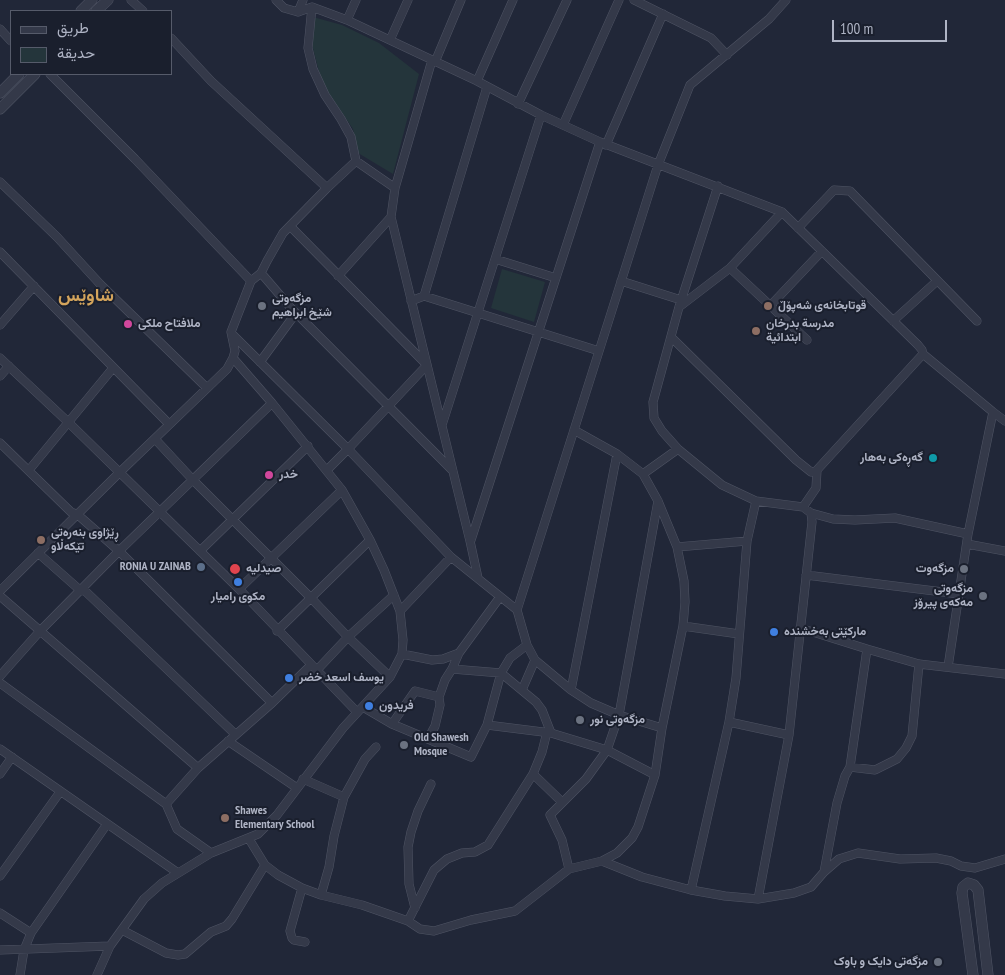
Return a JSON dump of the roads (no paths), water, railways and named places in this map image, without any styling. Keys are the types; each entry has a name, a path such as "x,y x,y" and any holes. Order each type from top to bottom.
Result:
{"street":[{"path":"82,10 92,0"},
{"path":"97,10 108,0"},
{"path":"131,0 142,10"},
{"path":"276,0 284,8 298,12 312,6 347,20 478,82 563,126 658,165 718,186 782,212 918,345 922,350 922,354 1005,420"},
{"path":"298,12 303,0"},
{"path":"347,20 356,0"},
{"path":"390,40 408,0"},
{"path":"461,0 434,61 395,188 391,217 478,578"},
{"path":"478,82 513,0"},
{"path":"518,104 567,0"},
{"path":"563,126 619,0"},
{"path":"634,0 711,38 727,55"},
{"path":"662,728 619,715 591,703 571,690 535,660 527,645 517,610 658,165 690,85 769,19 786,0"},
{"path":"312,6 308,48 312,70 325,95 342,119 350,137 356,161 395,188"},
{"path":"470,541 556,278 603,143 663,14"},
{"path":"172,39 211,81 327,188"},
{"path":"0,93 18,75"},
{"path":"0,109 34,75"},
{"path":"51,75 251,280"},
{"path":"424,296 487,87"},
{"path":"442,426 541,115"},
{"path":"0,591 227,369 235,351 231,332 251,280 261,273 283,233 356,161"},
{"path":"0,182 57,237 100,284 207,388"},
{"path":"718,186 680,303 653,402 654,418 662,431 678,449 722,485 756,501 803,507 811,513 833,519 896,518 968,534"},
{"path":"798,228 834,190 850,191 977,321"},
{"path":"680,303 730,268 782,212"},
{"path":"338,276 391,217"},
{"path":"290,226 427,365"},
{"path":"770,306 822,251"},
{"path":"0,252 169,424"},
{"path":"495,259 556,278"},
{"path":"730,268 807,340"},
{"path":"261,273 296,313 453,471"},
{"path":"621,281 680,303"},
{"path":"893,321 937,281"},
{"path":"0,325 34,286"},
{"path":"412,301 424,296 599,351"},
{"path":"260,362 296,313"},
{"path":"231,332 451,557 517,610"},
{"path":"670,337 811,472 816,470 922,354"},
{"path":"0,358 239,589 314,668 360,710 471,757 487,725 501,674 510,658 527,645"},
{"path":"97,975 110,946 144,899 162,883 211,853 258,834 277,814 343,728 390,677 402,654 403,640 400,611 370,540 342,490 308,446 233,358"},
{"path":"327,470 427,365"},
{"path":"0,376 9,366"},
{"path":"29,470 113,368"},
{"path":"1,672 119,550 272,403"},
{"path":"948,667 968,534 993,412"},
{"path":"249,839 265,865 278,875 302,888 321,895 362,905 408,921 420,929 434,931 471,920 515,911 569,869 602,860 617,853 632,838 638,827 656,775 662,728 683,626 684,581 677,547 658,501 643,474 617,454 574,430"},
{"path":"155,439 348,637 390,677"},
{"path":"0,443 72,512 78,514 119,550 272,703"},
{"path":"200,551 308,446"},
{"path":"643,474 678,449"},
{"path":"571,690 617,454"},
{"path":"803,507 816,488 816,470"},
{"path":"239,589 342,490"},
{"path":"569,869 562,840 550,815 586,779 606,750 619,715 658,501"},
{"path":"691,890 729,722 740,634 747,541 756,501"},
{"path":"758,898 789,735 812,522 811,513"},
{"path":"277,630 370,540"},
{"path":"677,547 747,541"},
{"path":"967,544 1005,551"},
{"path":"38,553 82,590 235,734"},
{"path":"400,611 451,557"},
{"path":"806,576 959,594"},
{"path":"0,596 198,768"},
{"path":"166,804 198,768 235,734 314,668 394,596"},
{"path":"428,739 435,726 440,705 438,697 445,680 460,653 500,597"},
{"path":"683,626 740,634"},
{"path":"800,628 919,664 1005,674"},
{"path":"824,872 837,803 845,776 850,767 867,648"},
{"path":"402,654 432,660 443,659 460,653"},
{"path":"522,690 535,660"},
{"path":"850,767 876,770 897,760 906,748 912,736 919,664"},
{"path":"408,921 434,870 446,859 462,853 476,852 488,845 533,774 549,732 542,710 522,690 501,674 452,669"},
{"path":"0,683 166,804 177,828 211,853"},
{"path":"392,724 416,691 438,697"},
{"path":"729,722 789,735"},
{"path":"487,725 549,732 606,750 656,775"},
{"path":"228,741 297,788"},
{"path":"321,895 344,797 365,759 376,747"},
{"path":"0,749 178,873"},
{"path":"0,774 12,757"},
{"path":"533,774 562,802"},
{"path":"303,780 344,797"},
{"path":"415,908 409,884 408,847 416,818 431,784"},
{"path":"0,876 60,792"},
{"path":"20,975 24,950 31,933 107,824"},
{"path":"602,860 642,877 691,890 725,896 758,898 794,893 811,888 824,872 839,859 858,853 900,859 936,858 951,861 961,866 975,868 1005,859"},
{"path":"122,930 166,953 185,954 211,932 226,926 265,865"},
{"path":"973,975 962,893 963,887 968,883 974,884 978,890 988,975"},
{"path":"302,888 290,931 294,940 305,942"},
{"path":"0,913 31,933"},
{"path":"0,950 110,946"}],"place":[{"name":"مزگەوتی شێخ ابراهیم","path":"262,306"},
{"name":"قوتابخانەی شەپۆڵ","path":"768,306"},
{"name":"ملافتاح ملکی","path":"128,324"},
{"name":"مدرسة بدرخان ابتدائية","path":"756,331"},
{"name":"گەڕەکی بەهار","path":"933,458"},
{"name":"خدر","path":"269,475"},
{"name":"ڕێژاوی بنەرەتی تێکەڵاو","path":"41,540"},
{"name":"RONIA U ZAINAB","path":"201,567"},
{"name":"صیدلیە","path":"235,569"},
{"name":"مزگەوت","path":"964,569"},
{"name":"مکوی رامیار","path":"238,582"},
{"name":"مزگەوتی مەکەی پیرۆز","path":"983,596"},
{"name":"مارکێتی بەخشندە","path":"774,632"},
{"name":"يوسف اسعد خضر","path":"289,678"},
{"name":"فريدون","path":"369,706"},
{"name":"مزگەوتی نور","path":"580,720"},
{"name":"Old Shawesh Mosque","path":"404,745"},
{"name":"Shawes Elementary School","path":"225,818"},
{"name":"مزگەتی دایک و باوک","path":"938,962"}],"district":[{"name":"شاوێس","path":"86,296"}]}
